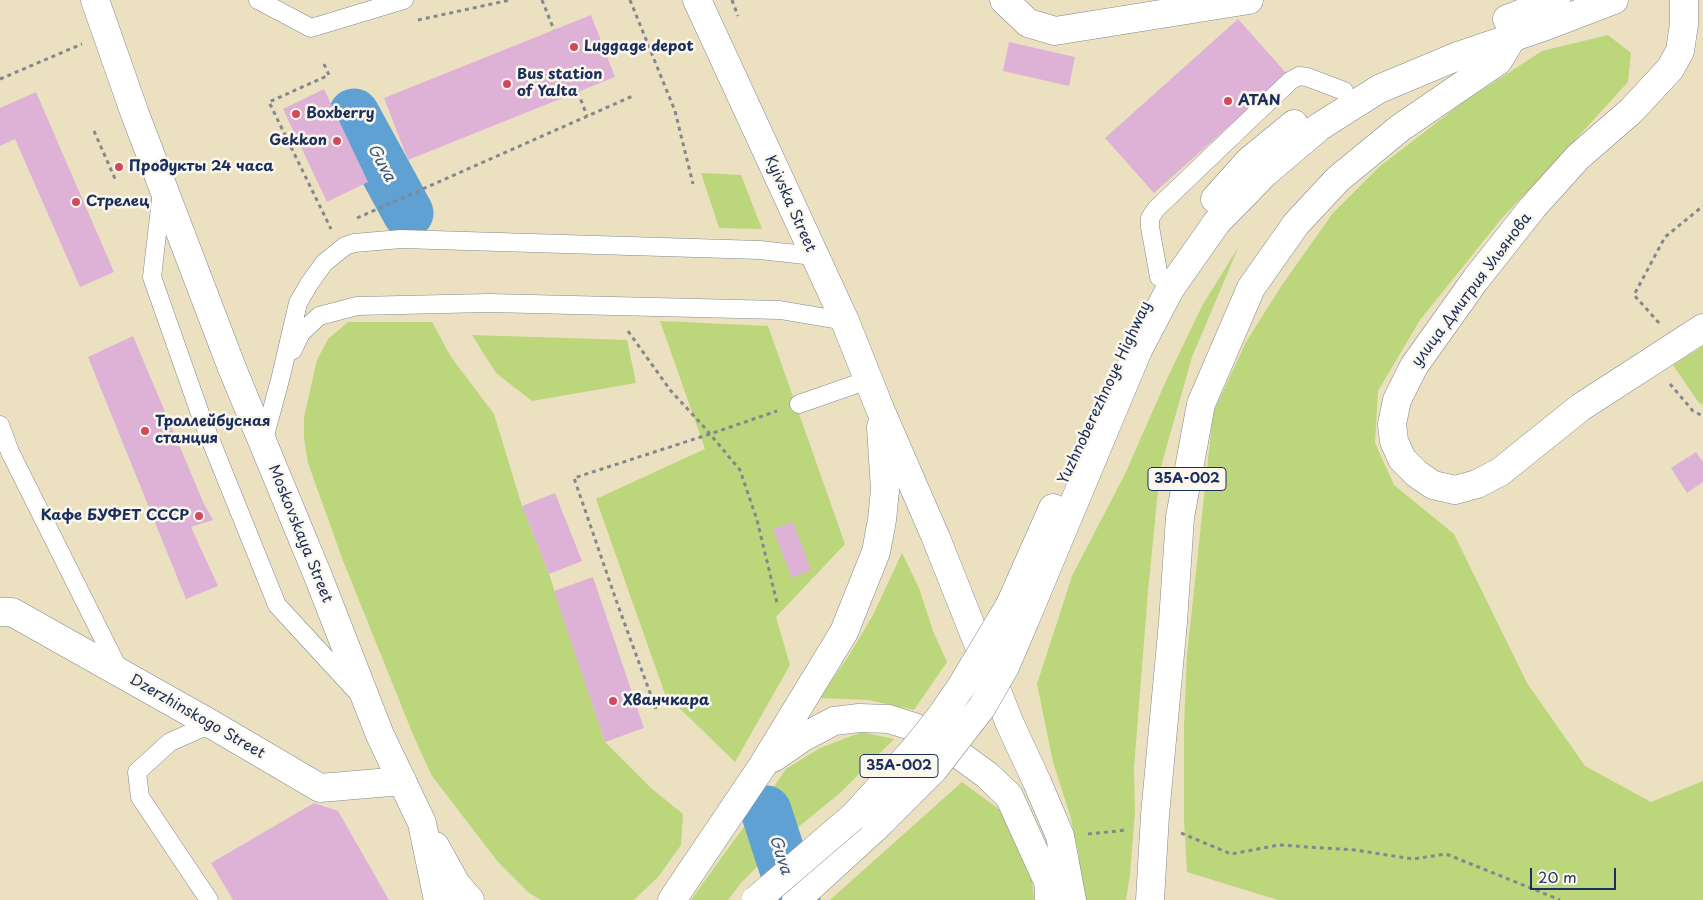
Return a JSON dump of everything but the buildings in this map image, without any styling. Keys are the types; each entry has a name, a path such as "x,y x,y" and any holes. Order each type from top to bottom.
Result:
{"main road":[{"name":"Moskovskaya Street","path":"95,0 162,186 232,368 318,576 367,704 422,823 438,900"},
{"name":"Kyivska Street","path":"697,0 845,321 880,409 936,538 1010,724 1038,782 1060,836 1072,900"},
{"path":"1004,0 1028,23 1055,31 1249,0"},
{"name":"Yuzhnoberezhnoye Highway","path":"796,900 876,827 934,769 982,706 1005,667 1018,613 1131,332 1159,277 1204,211 1249,161 1304,116 1344,91 1366,78 1530,6 1556,0"},
{"name":"Yuzhnoberezhnoye Highway","path":"756,900 854,816 941,716 960,687 1018,613 1138,350 1170,289 1217,222 1265,173 1319,127 1379,88 1458,56 1614,0"},
{"path":"1512,38 1530,6"},
{"name":"улица Дмитрия Ульянова","path":"1684,12 1680,51 1670,69 1631,111 1578,157 1533,207 1476,279 1414,366 1397,400 1392,424 1394,441 1402,459 1417,474 1433,485 1455,490 1477,484 1500,472 1581,407 1703,328"},
{"name":"35А-002","path":"1150,900 1154,815 1173,622 1180,517 1201,404 1252,288 1296,224 1338,179 1400,128 1498,61 1512,38"},
{"path":"672,900 763,765 844,632 876,552 882,520 885,490 880,409"},
{"name":"Dzerzhinskogo Street","path":"4,608 211,724 320,788 402,781"},
{"path":"763,765 802,738 834,721 859,718 889,720 914,727 932,735 987,775 1009,796 1049,884 1049,900"},
{"path":"422,823 456,884 470,900"}],"lane":[{"path":"258,0 311,28 404,0"},
{"path":"1159,277 1150,227 1150,218 1156,209 1290,80 1299,76 1307,77 1344,91"},
{"path":"162,186 152,277 202,418 277,605 367,704"},
{"path":"263,443 282,376 298,304 324,263 345,246 354,243 411,239 760,250 814,256"},
{"path":"282,376 301,333 319,316 357,306 489,303 780,310 845,321"},
{"path":"799,404 868,380"},
{"path":"0,425 10,452 121,673"},
{"path":"209,900 140,797 136,772 170,742 211,724"}],"path":[{"path":"542,0 554,30"},
{"path":"630,0 675,111 693,184"},
{"path":"0,79 87,42"},
{"path":"324,64 329,75 269,102 332,229"},
{"path":"578,92 587,116"},
{"path":"349,222 635,95"},
{"path":"94,131 116,181"},
{"path":"1677,345 1634,295 1665,236 1703,206"},
{"path":"625,326 671,392 740,470 757,520 777,603"},
{"path":"1651,362 1693,411 1703,416"},
{"path":"656,709 574,478 799,404"},
{"path":"1060,836 1128,830"},
{"path":"1178,832 1231,854 1279,845 1355,850 1413,859 1446,854 1560,900"}],"green space":[{"path":"1608,35 1631,53 1628,82 1502,218 1420,320 1378,391 1375,443 1394,485 1454,534 1527,683 1585,766 1651,802 1703,781 1703,900 1278,900 1187,872 1184,819 1184,725 1187,655 1213,413 1246,342 1282,285 1333,213 1379,167 1462,103 1542,51"},
{"path":"701,173 741,175 762,229 719,228"},
{"path":"1239,246 1192,357 1160,470 1134,768 1135,812 1126,900 1072,900 1079,856 1070,815 1053,762 1037,684 1072,576 1125,474 1165,383 1202,306"},
{"path":"660,321 768,326 845,544 776,617 790,665 735,762 665,694 596,499 705,449"},
{"path":"348,322 432,322 451,357 494,414 522,506 549,574 605,742 652,789 683,814 681,845 659,876 634,900 541,900 529,893 498,862 432,776 414,737 342,558 308,463 304,438 304,417 317,360 328,339"},
{"path":"472,335 627,340 636,383 532,401 496,373"},
{"path":"1703,346 1703,405 1699,403 1673,365"},
{"path":"902,553 919,588 933,631 947,662 914,710 868,700 819,698 848,657 873,615"},
{"path":"862,732 894,739 839,794 787,836 740,884 728,900 691,900 786,769 820,748"},
{"path":"962,782 1000,810 1022,837 1032,880 1034,900 830,900"}],"waterway":[{"name":"Guva","path":"354,114 408,213"},
{"name":"Guva","path":"766,811 795,900"}],"place":[{"name":"Luggage depot","path":"574,47"},
{"name":"Bus station of Yalta","path":"507,84"},
{"name":"ATAN","path":"1228,101"},
{"name":"Boxberry","path":"296,114"},
{"name":"Gekkon","path":"337,141"},
{"name":"Продукты 24 часа","path":"119,167"},
{"name":"Стрелец","path":"76,202"},
{"name":"Троллейбусная станция","path":"145,431"},
{"name":"Кафе БУФЕТ СССР","path":"199,516"},
{"name":"Хванчкара","path":"613,701"}]}
